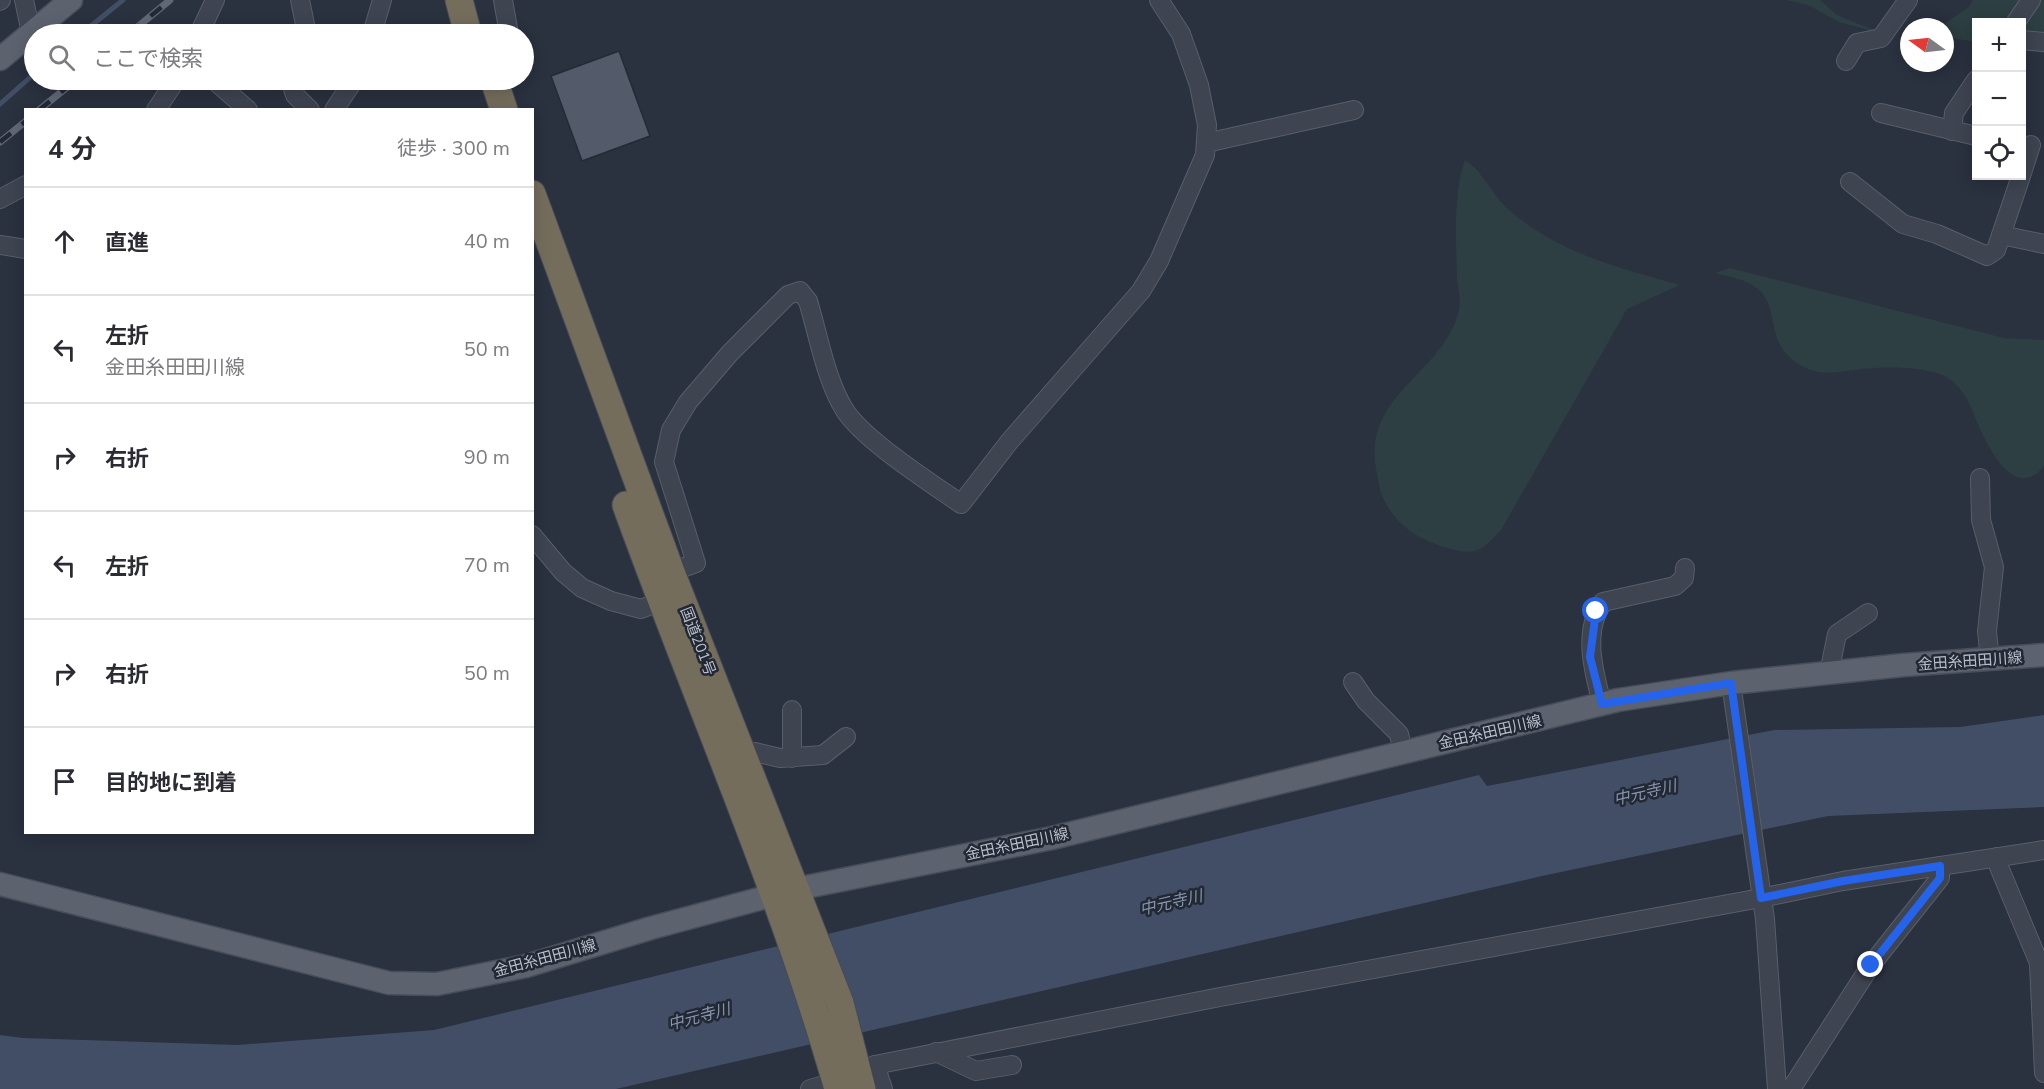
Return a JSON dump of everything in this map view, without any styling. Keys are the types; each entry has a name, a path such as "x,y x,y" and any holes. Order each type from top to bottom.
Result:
{"highway":[{"path":"459,0 465,24"},
{"path":"475,0 481,24"},
{"name":"国道201号","path":"534,199 671,572 743,757 797,926 815,1011 845,1077"},
{"name":"国道201号","path":"534,250 661,601 785,892"}],"main road":[{"path":"43,24 71,0"},
{"path":"0,60 24,40"},
{"name":"金田糸田田川線","path":"0,884 298,962 399,983 437,984 526,966 651,928 785,892 1052,838 1602,704 1731,683 2044,655"}],"street":[{"path":"24,0 30,24"},
{"path":"204,24 215,0"},
{"path":"300,0 305,24"},
{"path":"375,24 382,0"},
{"path":"503,0 507,24"},
{"path":"671,572 696,563 664,462 671,430 688,402 730,353 788,295 801,291 808,301 837,395 845,411 903,463 961,504 1009,442 1141,291 1159,261 1205,154 1207,125 1199,85 1180,34 1159,0"},
{"path":"1846,61 1857,43 1881,38 1908,0"},
{"path":"2019,18 2031,0"},
{"path":"2026,40 2044,42"},
{"path":"1952,131 1954,113 1972,87"},
{"path":"157,108 169,90"},
{"path":"225,90 246,108"},
{"path":"293,90 295,95 308,108"},
{"path":"335,108 347,90"},
{"path":"1206,143 1354,110"},
{"path":"1881,113 1972,135"},
{"path":"2026,161 2032,145"},
{"path":"1850,182 1903,224 1937,234 1987,256 1996,250 2019,180"},
{"path":"0,199 24,186"},
{"path":"2001,235 2044,244"},
{"path":"0,245 24,249"},
{"path":"1980,478 1981,520 1994,567 1987,631 1990,660"},
{"path":"534,537 563,572 582,588 611,601 641,609 661,601"},
{"path":"1602,704 1590,657 1596,611 1603,602 1676,586 1684,578 1685,568"},
{"path":"1829,673 1837,634 1868,613"},
{"path":"1353,682 1366,701 1399,734 1403,752"},
{"path":"1731,683 1732,707 1765,919 1777,1089"},
{"path":"792,710 792,758"},
{"path":"743,757 755,752 780,758 823,755 846,737"},
{"path":"845,1077 936,1053 1760,891 1843,881 2044,850"},
{"path":"1997,857 1999,867 2039,963 2044,1073"},
{"path":"1791,1089 1871,965 1940,878 1940,866"},
{"path":"936,1053 976,1071 1012,1065"},
{"path":"845,1077 883,1089"}],"shaded area":[{"path":"1786,0 1820,0 1837,15 1883,34 1839,22 1808,5"},
{"path":"1973,0 2044,0 2044,53 2026,51 2026,18 1972,18 1972,41 1954,38 1953,18 1969,7"},
{"path":"1465,160 1477,170 1508,209 1547,237 1611,265 1680,285 1627,309 1501,530 1483,547 1472,552 1447,548 1426,540 1400,523 1382,496 1376,469 1375,443 1381,421 1393,402 1438,351 1451,332 1459,310 1456,218 1461,173"},
{"path":"1730,268 2004,338 2044,340 2044,466 2031,477 2019,478 2008,471 1988,445 1964,395 1951,380 1943,375 1895,367 1823,373 1800,365 1782,348 1767,301 1761,292 1746,282 1715,273"}],"water":[{"name":"中元寺川","path":"2044,715 2044,807 1828,816 1542,876 616,1089 0,1089 0,1035 23,1038 237,1045 434,1030 1479,775 1487,786 1774,730 1960,727"}],"building":[{"path":"619,51 650,136 582,161 551,76"}],"waterway":[{"path":"93,24 123,0"},
{"path":"0,104 24,83"}],"railway":[{"path":"141,24 170,0"},
{"path":"41,108 64,90"},
{"path":"0,142 24,123"}],"route":[{"path":"1596,611 1590,657 1602,704 1731,683 1732,707 1761,898 1843,881 1940,866 1940,878 1871,965"}]}
